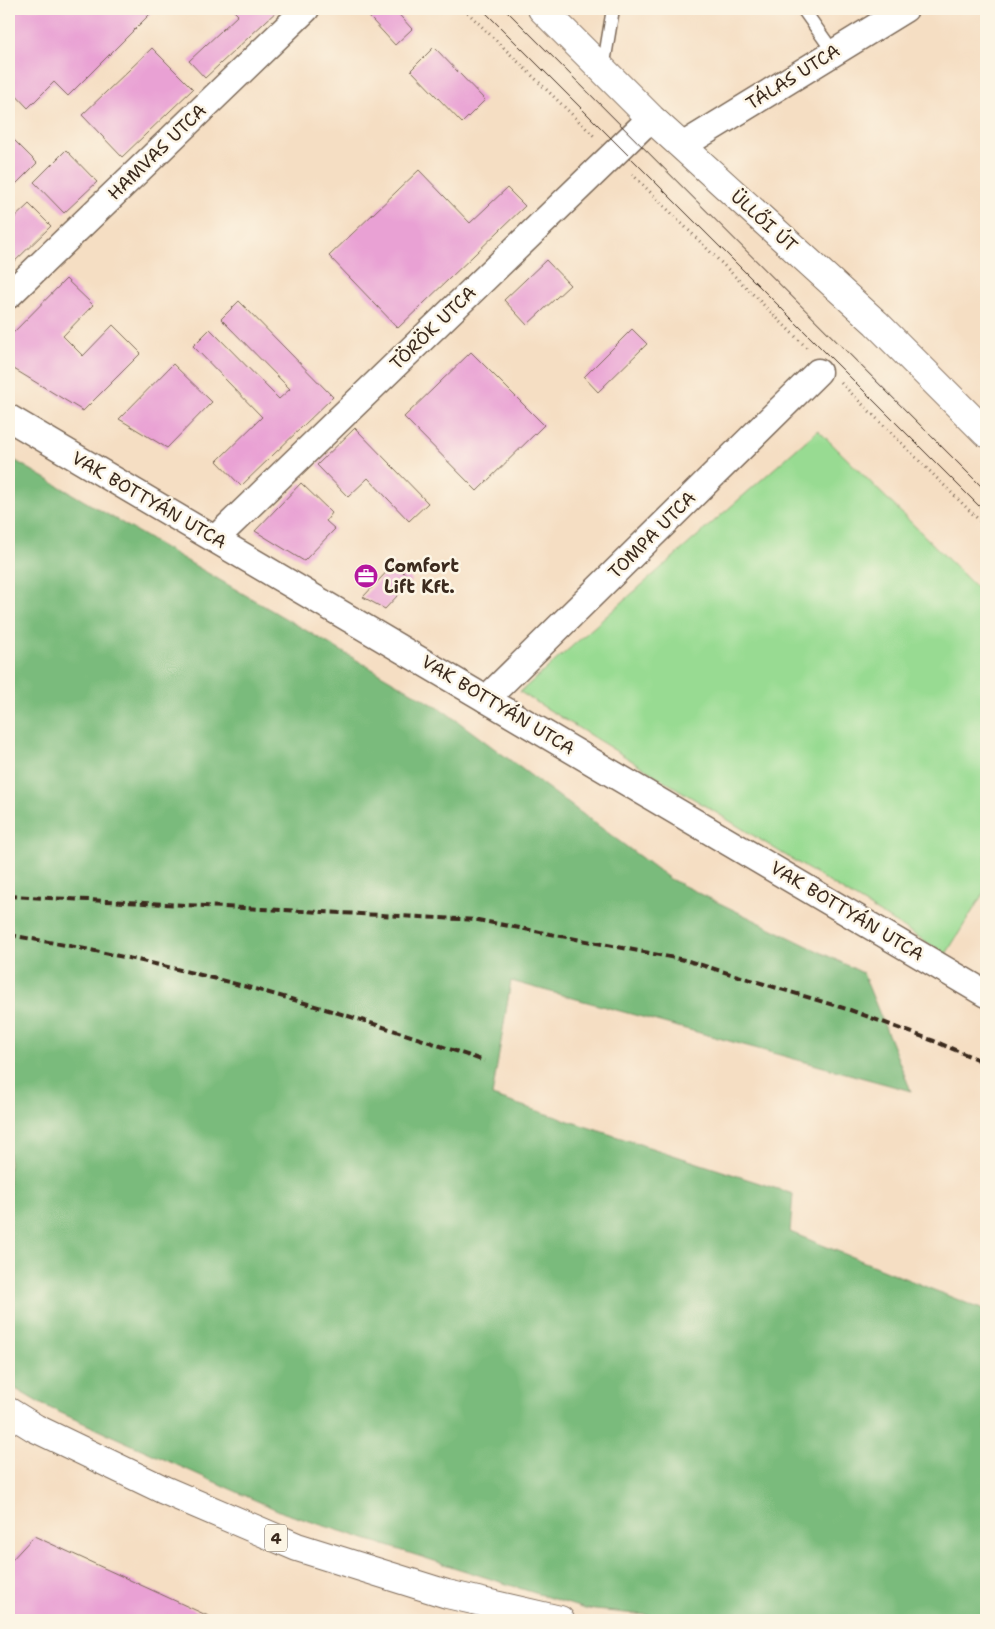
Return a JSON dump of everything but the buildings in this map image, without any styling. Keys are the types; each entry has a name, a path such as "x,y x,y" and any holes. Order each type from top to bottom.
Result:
{"main road":[{"name":"ÜLLŐI ÚT","path":"542,9 651,118 876,322 986,433"},
{"name":"4","path":"9,1412 35,1428 164,1490 297,1547 447,1594 560,1620"}],"street":[{"name":"HAMVAS UTCA","path":"9,295 306,9"},
{"name":"TÁLAS UTCA","path":"682,146 905,9"},
{"name":"TÖRÖK UTCA","path":"215,539 651,118"},
{"name":"TOMPA UTCA","path":"486,699 822,368"},
{"name":"VAK BOTTYÁN UTCA","path":"9,418 986,994"}],"lane":[{"path":"603,69 613,9"},
{"path":"803,9 834,53"}],"path":[{"path":"464,9 613,155 822,368 986,527"}],"green space":[{"path":"818,430 986,597 986,889 946,954 520,692"},
{"path":"9,457 444,711 670,879 863,973 911,1091 511,981 492,1096 793,1194 790,1232 986,1311 986,1620 697,1620 585,1609 284,1513 41,1404 9,1385"}],"tram line":[{"path":"482,9 986,513"},
{"path":"505,9 986,491"}],"railway":[{"path":"9,896 478,920 685,960 850,1010 934,1041 986,1063"},
{"path":"9,935 130,958 190,972 308,1004 484,1061"}],"place":[{"name":"Comfort Lift Kft.","path":"366,576"}]}
